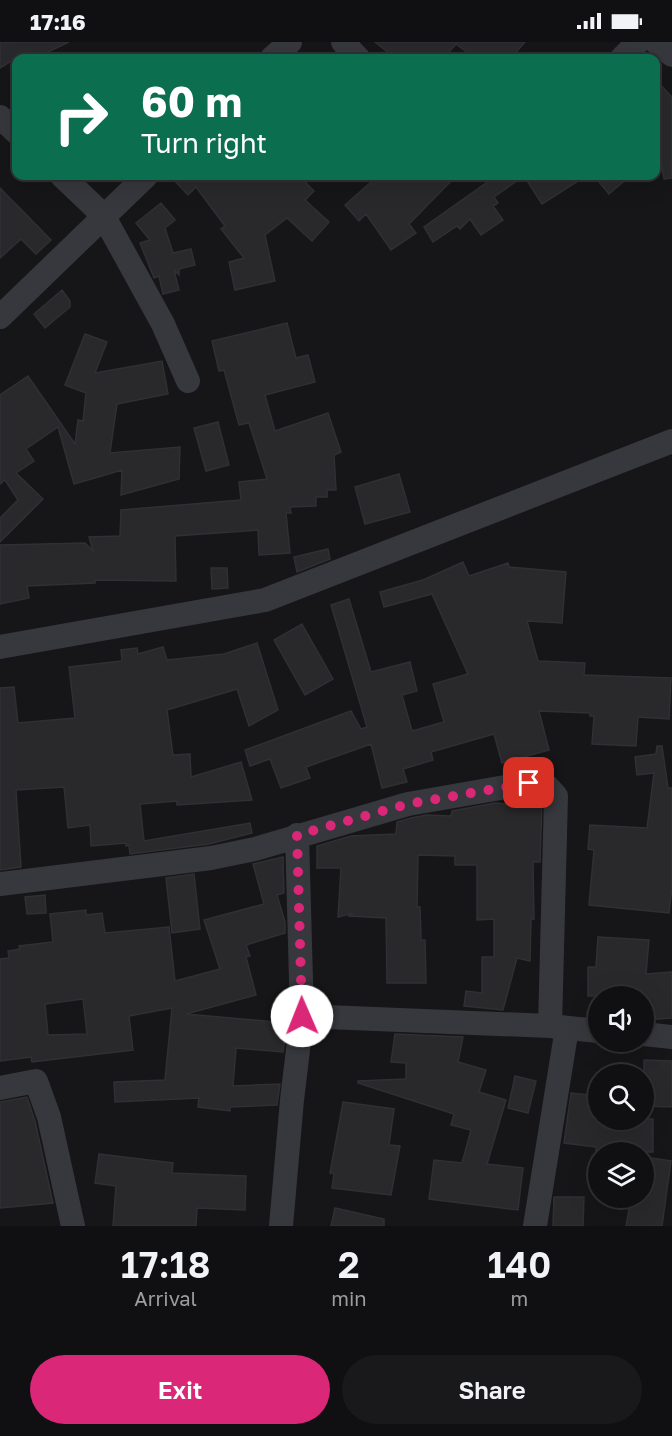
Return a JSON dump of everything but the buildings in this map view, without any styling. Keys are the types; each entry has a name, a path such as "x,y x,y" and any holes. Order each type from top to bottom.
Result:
{"street":[{"path":"276,54 290,42"},
{"path":"343,42 354,54"},
{"path":"626,54 638,42"},
{"path":"656,42 672,55"},
{"path":"0,117 12,128"},
{"path":"66,180 103,215 163,324 188,381"},
{"path":"0,317 142,180"},
{"path":"0,647 265,600 672,441"},
{"path":"0,884 211,858 255,849 408,804 529,783 546,785 556,796 558,1027 535,1226"},
{"path":"281,1226 302,1016 297,835"},
{"path":"302,1016 588,1029"},
{"path":"654,1035 672,1037"},
{"path":"0,1088 36,1081 49,1117 72,1226"}],"route":[{"path":"302,1016 297,835 408,804 529,783"}]}
